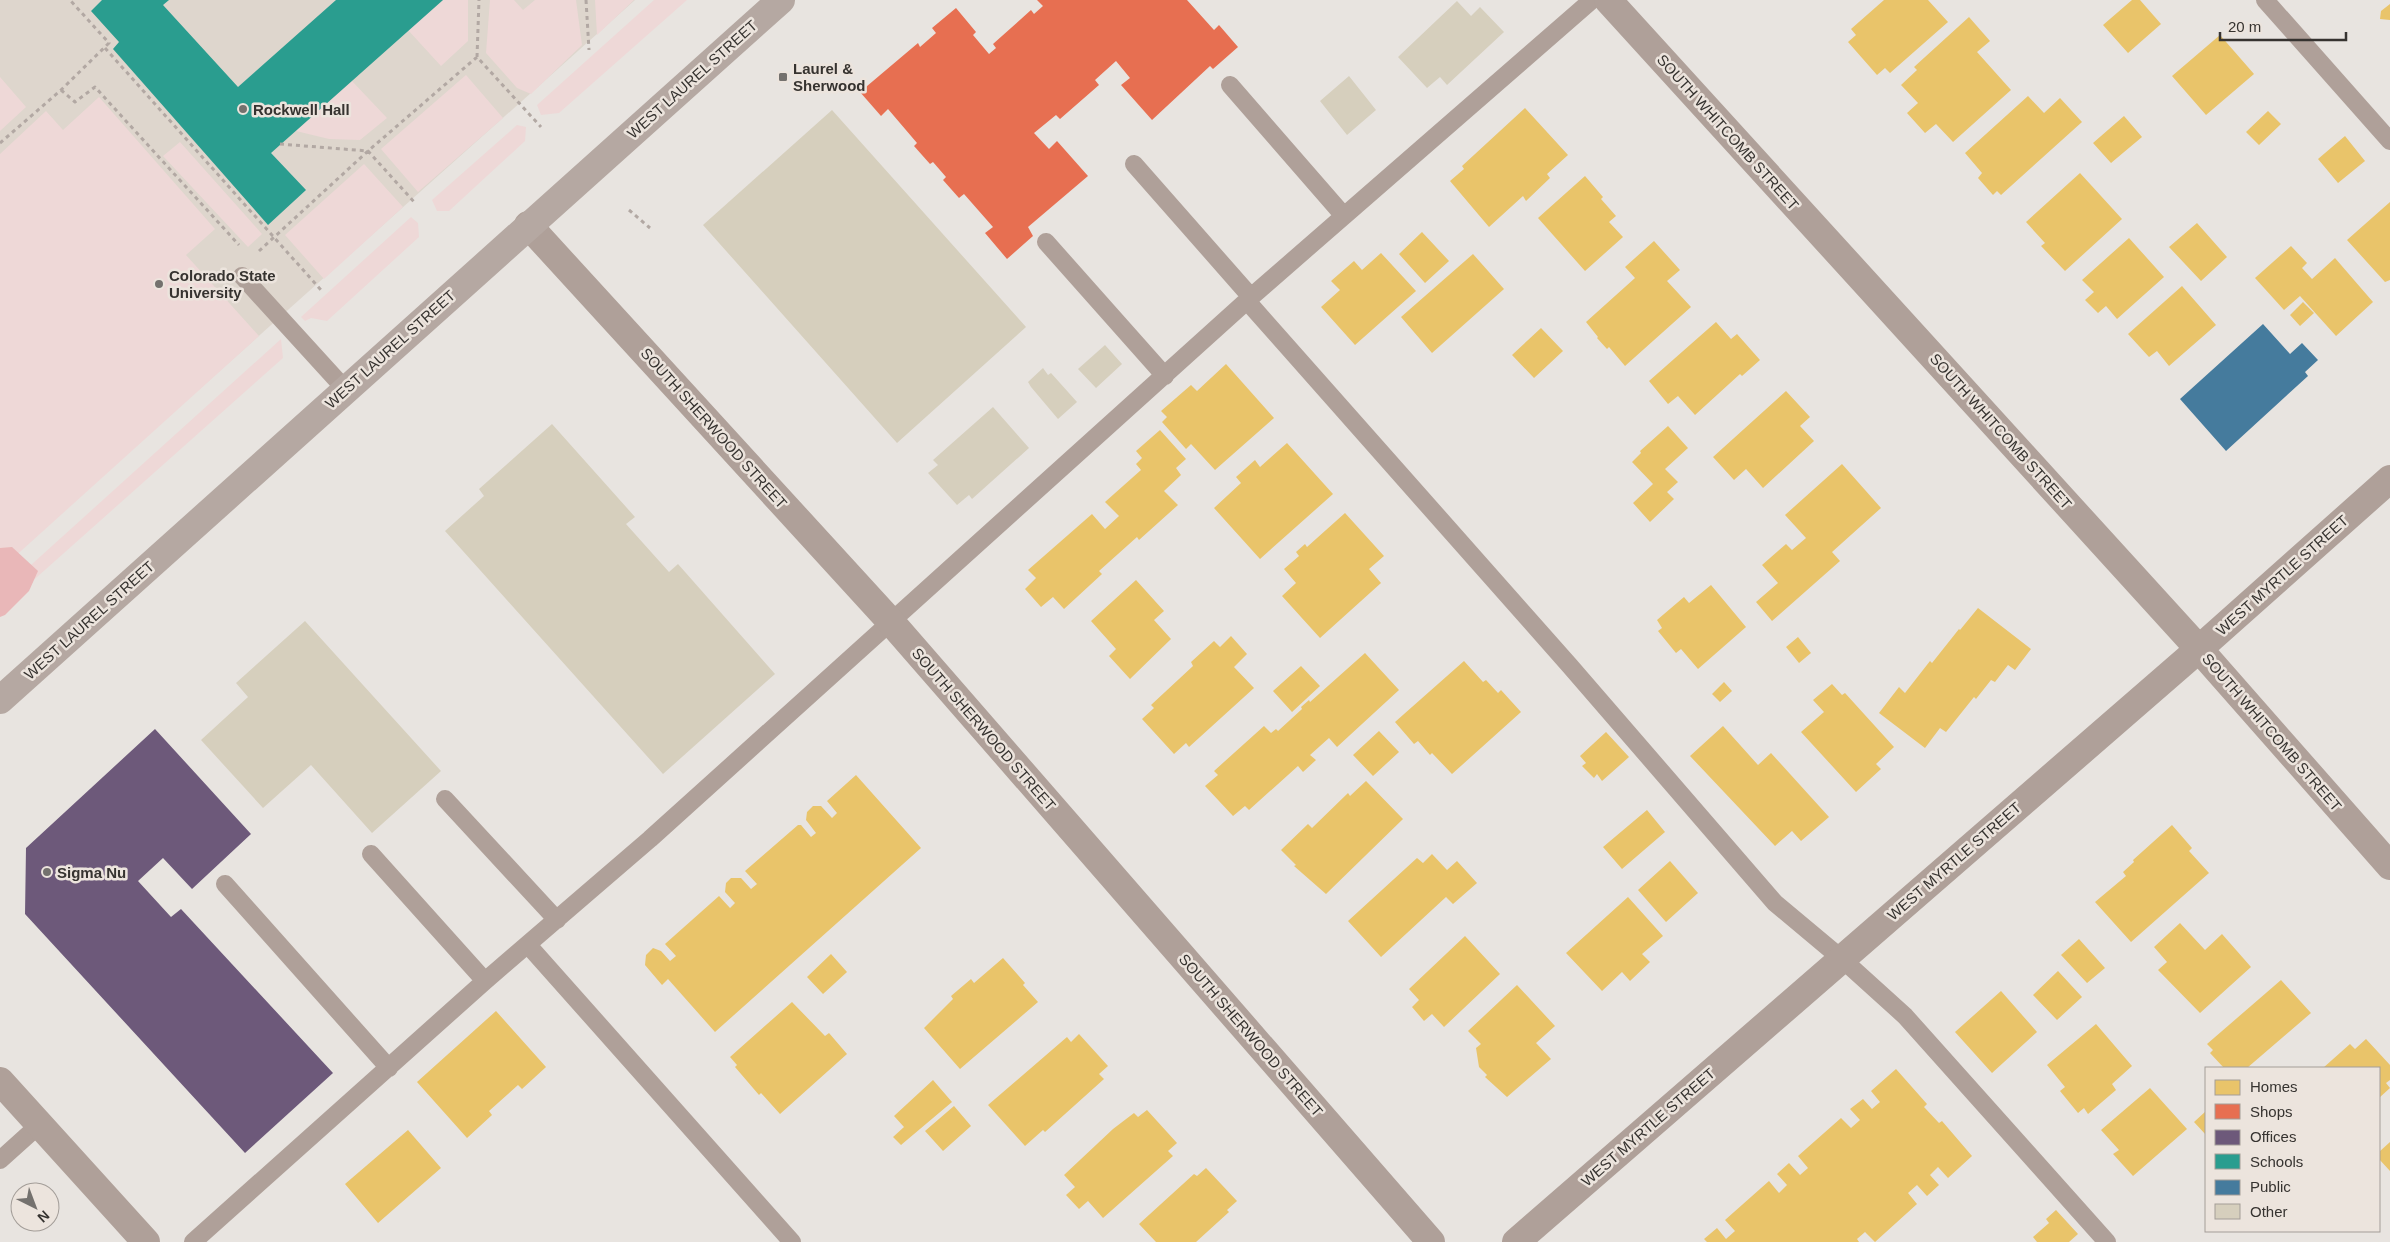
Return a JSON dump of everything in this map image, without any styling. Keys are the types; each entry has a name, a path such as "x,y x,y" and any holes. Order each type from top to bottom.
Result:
{"main road":[{"name":"WEST LAUREL STREET","path":"0,700 781,0"}],"street":[{"name":"SOUTH WHITCOMB STREET","path":"1608,0 2199,649 2390,866"},
{"name":"SOUTH SHERWOOD STREET","path":"528,225 891,622 1432,1242"},
{"name":"WEST MYRTLE STREET","path":"1516,1242 2199,649 2390,478"},
{"path":"0,1081 146,1242"}],"lane":[{"path":"193,1242 485,981 650,839 1249,299 1592,0"},
{"path":"2265,0 2390,141"},
{"path":"1230,84 1344,216"},
{"path":"1134,164 1249,299 1775,903 1842,959 1905,1016 2107,1242"},
{"path":"1046,242 1165,376"},
{"path":"242,276 345,389"},
{"path":"446,799 557,920"},
{"path":"371,854 485,981"},
{"path":"225,884 389,1068"},
{"path":"528,945 792,1242"},
{"path":"0,1160 39,1124"}],"path":[{"path":"0,143 60,90 109,43 70,0"},
{"path":"479,0 477,57 541,128"},
{"path":"586,0 590,50"},
{"path":"105,48 321,290"},
{"path":"253,254 258,252 368,152 477,57"},
{"path":"60,90 75,102 95,87 242,248"},
{"path":"280,144 368,152 416,204"},
{"path":"629,210 650,228"}],"shaded area":[{"name":"Colorado State University","path":"0,0 635,0 0,567"},
{"path":"443,0 468,0 468,41 441,66 408,30"},
{"path":"490,0 514,0 523,10 535,0 576,0 582,45 531,94 517,88 486,53"},
{"path":"595,0 634,0 597,35"},
{"path":"654,0 687,0 559,113 541,115 537,105"},
{"path":"466,75 503,118 418,192 381,149"},
{"path":"0,77 26,107 0,131"},
{"path":"351,80 387,118 360,140 329,139 296,131"},
{"path":"99,97 215,229 186,255 259,336 0,570 0,154 46,111 63,130"},
{"path":"517,125 526,127 525,141 449,211 437,211 432,200"},
{"path":"180,142 262,234 248,247 163,156"},
{"path":"364,164 403,207 324,279 285,235"},
{"path":"411,217 418,223 419,237 327,321 311,318 305,321 301,317"},
{"path":"281,339 283,358 0,610 0,593"},
{"path":"12,547 38,571 29,591 5,615 0,617 0,548"}],"building: Homes":[{"path":"1884,0 1928,0 1948,22 1890,73 1885,68 1877,75 1848,42 1856,35 1851,29"},
{"path":"2132,0 2140,0 2161,24 2128,53 2103,25"},
{"path":"2390,4 2390,20 2380,19 2381,11"},
{"path":"1969,17 1990,41 1977,52 2011,90 1953,142 1936,124 1925,133 1907,113 1918,103 1901,85 1917,70 1914,67"},
{"path":"2220,35 2254,74 2206,115 2172,76"},
{"path":"2028,96 2044,113 2060,98 2082,122 2001,195 1997,191 1993,195 1978,178 1982,173 1965,153"},
{"path":"1525,108 1568,155 1547,174 1550,178 1526,201 1523,196 1489,227 1450,181 1464,169 1462,166"},
{"path":"2268,111 2281,124 2259,145 2246,132"},
{"path":"2124,116 2142,137 2111,163 2093,143"},
{"path":"2345,136 2365,161 2338,183 2318,159"},
{"path":"2080,173 2122,219 2065,271 2041,246 2045,243 2026,222"},
{"path":"1585,176 1616,216 1609,222 1623,237 1585,271 1538,218"},
{"path":"2390,202 2390,280 2385,282 2347,240"},
{"path":"2197,223 2227,257 2201,281 2169,247"},
{"path":"1422,232 1449,261 1425,283 1399,254"},
{"path":"2129,238 2164,277 2117,319 2106,306 2098,313 2085,300 2094,292 2082,280"},
{"path":"1654,241 1680,270 1667,281 1691,307 1625,366 1609,347 1607,349 1597,338 1586,322 1635,278 1625,267"},
{"path":"2291,246 2307,263 2302,268 2312,279 2335,258 2373,302 2336,336 2300,296 2284,310 2255,278"},
{"path":"1381,253 1416,291 1355,345 1321,307 1340,290 1331,281 1354,261 1362,270"},
{"path":"1473,254 1504,289 1432,353 1401,317"},
{"path":"2182,286 2216,325 2169,366 2157,351 2149,357 2128,334"},
{"path":"2303,302 2314,313 2300,326 2290,315"},
{"path":"1716,322 1731,339 1737,334 1760,360 1742,376 1740,374 1695,415 1678,396 1668,404 1649,381"},
{"path":"1541,328 1563,351 1534,378 1512,355"},
{"path":"1226,364 1274,418 1215,470 1191,444 1186,449 1162,422 1167,417 1161,411 1191,385 1197,391"},
{"path":"1786,391 1810,417 1800,426 1814,441 1763,488 1746,469 1734,480 1713,457"},
{"path":"1668,426 1688,448 1665,469 1678,482 1667,492 1674,499 1650,522 1633,503 1653,484 1632,462 1641,453 1640,451"},
{"path":"1160,430 1186,459 1176,468 1181,475 1164,491 1178,505 1139,540 1137,537 1099,571 1102,574 1064,609 1053,597 1041,607 1025,589 1036,578 1028,570 1092,514 1105,529 1119,516 1105,502 1141,470 1136,464 1142,458 1136,451"},
{"path":"1287,443 1333,494 1260,559 1214,508 1241,483 1236,477 1255,460 1260,467"},
{"path":"1842,464 1881,508 1832,552 1840,561 1772,621 1756,602 1778,583 1762,565 1786,544 1792,550 1806,538 1785,515"},
{"path":"1345,513 1384,556 1369,569 1381,583 1320,638 1282,596 1296,583 1284,569 1299,556 1296,552 1305,544 1307,547"},
{"path":"1136,580 1164,611 1154,620 1171,639 1130,679 1109,656 1116,649 1091,621"},
{"path":"1711,585 1746,627 1698,669 1681,649 1676,653 1658,631 1662,628 1657,620 1684,597 1689,603"},
{"path":"1978,608 2031,649 2015,670 2008,665 1995,682 1991,680 1976,699 1974,697 1946,732 1940,728 1925,748 1879,713 1899,687 1905,693 1930,661 1932,663"},
{"path":"1231,636 1247,654 1234,667 1254,688 1189,747 1186,743 1174,754 1142,719 1154,708 1151,705 1193,666 1191,662 1214,641 1220,647"},
{"path":"1798,637 1811,653 1799,663 1786,647"},
{"path":"1365,653 1399,690 1337,747 1329,738 1310,755 1316,760 1303,772 1298,766 1249,810 1245,806 1233,816 1205,786 1218,775 1214,771 1264,726 1271,733 1276,729 1278,731 1302,709 1301,707 1309,700 1310,702"},
{"path":"1464,661 1483,682 1486,680 1498,693 1501,690 1521,712 1452,774 1432,753 1430,755 1418,741 1414,744 1395,722"},
{"path":"1301,666 1320,686 1292,712 1273,691"},
{"path":"1724,682 1732,691 1720,702 1712,694"},
{"path":"1832,684 1842,695 1845,693 1894,747 1876,764 1881,769 1856,792 1801,732 1824,712 1813,700"},
{"path":"1723,726 1758,765 1771,753 1829,817 1801,841 1792,831 1775,846 1690,756"},
{"path":"1379,731 1399,752 1373,776 1353,755"},
{"path":"1606,732 1629,757 1602,781 1597,774 1594,778 1582,766 1586,763 1580,756"},
{"path":"856,775 921,848 715,1032 668,979 662,985 645,965 646,955 653,948 661,951 670,961 676,956 665,944 719,896 730,908 735,903 725,892 726,883 731,878 741,878 751,889 757,884 745,871 798,825 801,825 811,837 816,833 806,820 807,812 813,806 821,806 832,818 837,813 827,801"},
{"path":"1366,781 1403,819 1326,894 1294,866 1296,865 1281,850 1308,824 1312,828 1348,793 1350,796"},
{"path":"1647,810 1665,832 1622,869 1603,847"},
{"path":"2172,825 2192,848 2189,851 2209,873 2131,942 2095,902 2126,876 2123,872 2134,862 2133,860"},
{"path":"1432,854 1447,870 1457,861 1477,883 1453,904 1446,897 1381,957 1348,921 1417,858 1423,863"},
{"path":"1670,861 1698,893 1666,922 1638,890"},
{"path":"1628,897 1663,936 1642,954 1650,962 1630,981 1622,972 1602,991 1566,953"},
{"path":"2180,923 2205,950 2222,934 2251,967 2200,1013 2158,970 2167,962 2154,947"},
{"path":"1465,936 1500,974 1444,1027 1432,1014 1424,1021 1412,1007 1419,1000 1409,989"},
{"path":"2079,939 2105,968 2087,983 2061,955"},
{"path":"831,954 847,972 823,994 807,977"},
{"path":"1003,958 1025,983 1023,985 1038,1002 960,1069 924,1028 953,999 951,996 971,979 974,983"},
{"path":"2058,971 2082,997 2057,1020 2033,995"},
{"path":"2281,980 2311,1013 2248,1067 2223,1067 2210,1053 2213,1050 2207,1044"},
{"path":"1517,985 1555,1026 1536,1043 1551,1059 1507,1097 1485,1077 1487,1075 1479,1067 1476,1048 1481,1044 1468,1031"},
{"path":"2001,991 2037,1032 1992,1073 1955,1032"},
{"path":"792,1002 825,1036 829,1033 847,1054 780,1114 761,1093 759,1095 735,1067 737,1065 730,1057"},
{"path":"496,1011 546,1067 522,1089 518,1085 489,1111 492,1115 467,1138 417,1082"},
{"path":"2096,1024 2132,1066 2112,1084 2116,1090 2088,1114 2084,1108 2078,1113 2060,1091 2065,1087 2047,1065"},
{"path":"1079,1034 1108,1066 1099,1074 1104,1079 1045,1132 1043,1130 1025,1146 988,1105 1067,1037 1071,1042"},
{"path":"2366,1039 2390,1065 2390,1080 2386,1083 2390,1088 2380,1097 2380,1067 2324,1067 2350,1044 2355,1049"},
{"path":"1896,1069 1927,1104 1924,1107 1939,1123 1942,1121 1972,1156 1948,1178 1938,1167 1930,1175 1939,1185 1927,1196 1917,1185 1908,1193 1917,1204 1875,1242 1865,1232 1857,1239 1859,1242 1707,1242 1704,1239 1717,1228 1726,1239 1735,1231 1725,1220 1769,1181 1779,1193 1787,1185 1777,1174 1789,1163 1800,1175 1808,1168 1798,1156 1841,1118 1851,1128 1860,1120 1850,1109 1863,1099 1872,1109 1880,1102 1871,1091"},
{"path":"933,1080 952,1102 901,1145 893,1137 904,1127 894,1116"},
{"path":"2150,1088 2187,1129 2133,1176 2113,1154 2119,1150 2101,1130"},
{"path":"954,1106 971,1126 943,1151 925,1131"},
{"path":"1147,1110 1177,1143 1168,1151 1173,1156 1103,1218 1088,1201 1079,1209 1066,1195 1075,1187 1064,1175 1113,1129 1134,1113 1138,1117"},
{"path":"2205,1112 2205,1134 2194,1122"},
{"path":"408,1130 441,1168 378,1223 345,1184"},
{"path":"2390,1142 2390,1171 2380,1160 2380,1151"},
{"path":"1206,1168 1237,1201 1227,1210 1229,1212 1196,1242 1156,1242 1139,1224 1194,1174 1197,1176"},
{"path":"2056,1210 2078,1234 2069,1242 2037,1242 2033,1237 2049,1223 2046,1219"}],"building: Shops":[{"path":"1037,0 1187,0 1214,30 1219,25 1238,47 1213,69 1210,66 1152,120 1121,85 1130,78 1116,61 1095,80 1099,85 1060,119 1056,115 1034,133 1049,149 1057,141 1088,176 1028,227 1033,236 1007,259 985,233 993,227 964,194 959,198 943,180 946,177 933,162 930,164 914,146 917,143 888,109 881,116 860,92 918,43 920,47 936,33 932,28 956,8 976,32 973,35 989,54 996,48 993,44 1031,10 1034,14 1043,6"}],"building: Offices":[{"path":"155,729 251,834 192,889 163,858 138,881 171,917 181,909 333,1073 245,1153 25,914 26,848"}],"building: Schools":[{"name":"Rockwell Hall","path":"102,0 169,0 163,5 238,87 336,0 443,0 271,153 306,190 268,225 113,49 119,42 91,11"}],"building: Public":[{"path":"2263,324 2290,354 2302,343 2318,360 2305,372 2308,376 2226,451 2180,399"}],"building: Other":[{"path":"1457,1 1471,16 1480,7 1504,32 1447,85 1440,77 1427,88 1398,57"},
{"path":"1349,76 1376,110 1347,135 1320,101"},
{"path":"832,110 1026,327 897,443 703,225"},
{"path":"1105,345 1122,364 1096,388 1078,369"},
{"path":"1043,368 1048,375 1051,373 1077,402 1058,419 1028,382"},
{"path":"993,407 1029,448 972,499 969,495 957,505 928,473 938,465 933,460"},
{"path":"552,424 635,517 626,524 669,572 678,564 775,674 663,774 445,531 484,496 479,489"},
{"path":"305,621 441,771 372,833 311,765 263,808 201,740 248,697 236,683"}],"place":[{"name":"Laurel & Sherwood","path":"783,77"},
{"name":"Rockwell Hall","path":"243,109"},
{"name":"Colorado State University","path":"159,284"},
{"name":"Sigma Nu","path":"47,872"}]}
